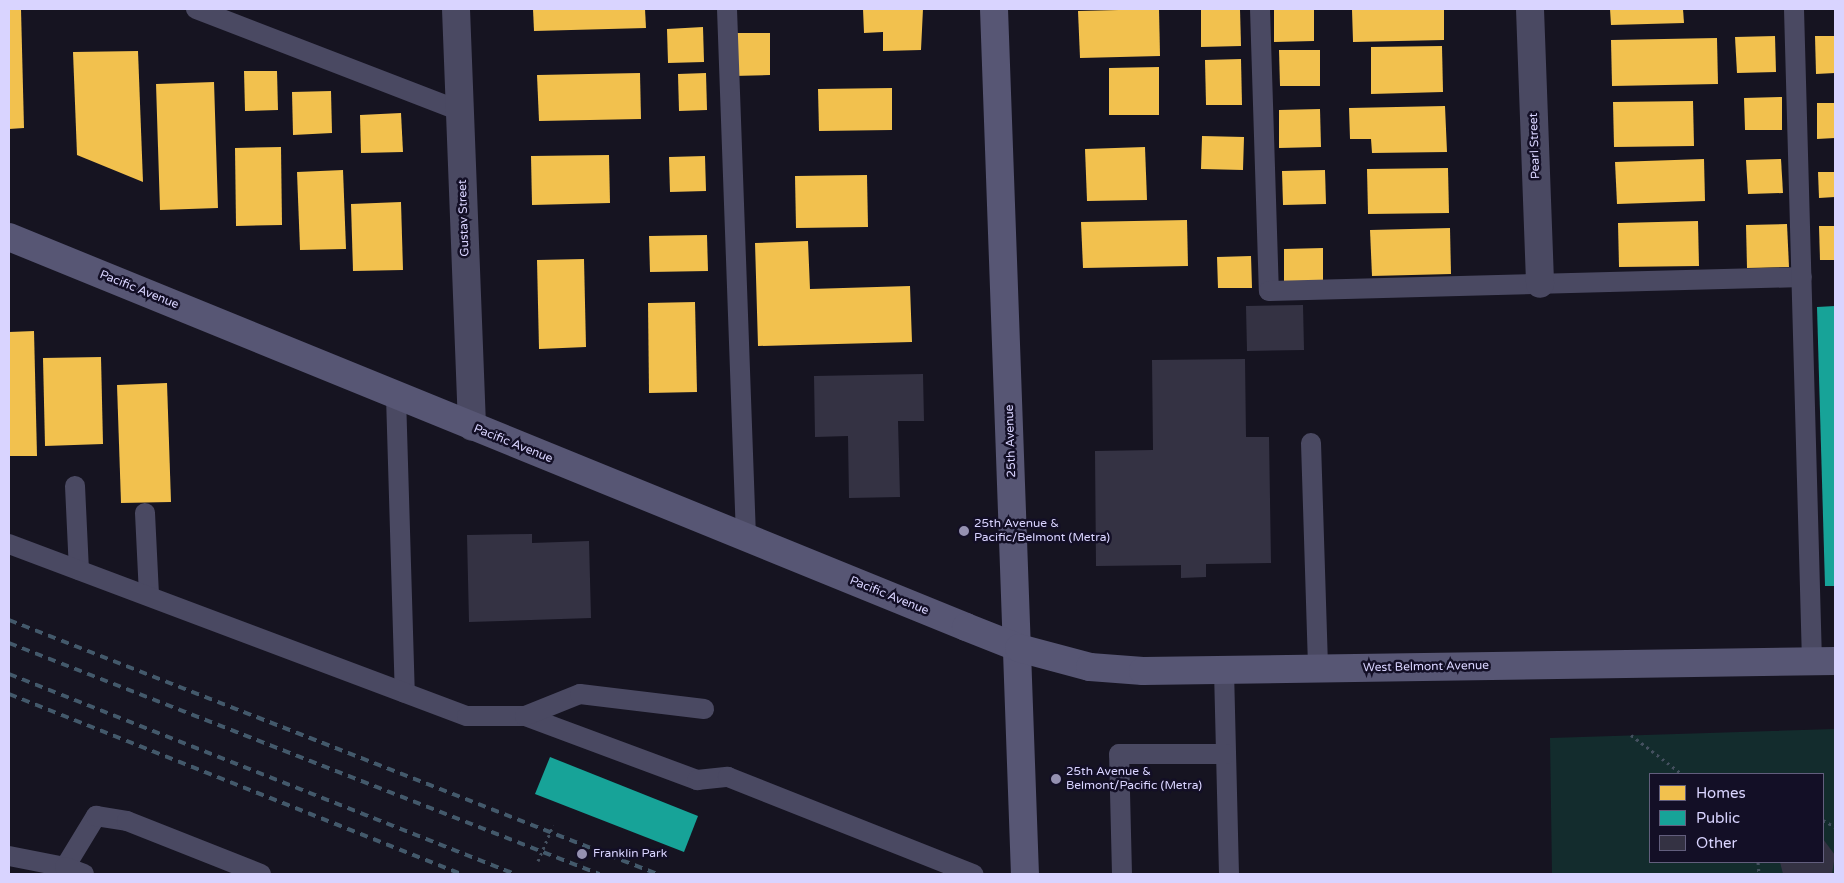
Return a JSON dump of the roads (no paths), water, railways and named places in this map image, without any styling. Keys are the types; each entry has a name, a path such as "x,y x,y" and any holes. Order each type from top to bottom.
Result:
{"street":[{"name":"Gustav Street","path":"456,9 472,427"},
{"name":"25th Avenue","path":"994,9 1019,648 1025,874"},
{"name":"Pearl Street","path":"1530,9 1540,284"},
{"name":"Pacific Avenue","path":"9,237 1019,648"},
{"name":"West Belmont Avenue","path":"1019,648 1090,667 1224,670 1824,661"}],"lane":[{"path":"196,9 460,111"},
{"path":"727,9 746,538"},
{"path":"1260,9 1269,290 1802,277"},
{"path":"1794,9 1802,277 1824,661"},
{"path":"396,396 405,693"},
{"path":"1311,442 1318,668"},
{"path":"75,486 79,570"},
{"path":"145,513 149,596"},
{"path":"9,544 467,716 525,716 697,780 728,777 973,874"},
{"path":"1224,670 1229,874"},
{"path":"525,716 580,694 704,709"},
{"path":"1122,874 1119,754 1226,754"},
{"path":"65,867 96,816 127,820 261,874"},
{"path":"9,856 65,867 84,874"}],"railway":[{"path":"9,620 657,874"},
{"path":"9,643 599,874"},
{"path":"9,674 515,874"},
{"path":"9,694 461,874"}],"place":[{"name":"25th Avenue & Pacific/Belmont (Metra)","path":"964,531"},
{"name":"25th Avenue & Belmont/Pacific (Metra)","path":"1056,779"},
{"name":"Franklin Park","path":"582,854"}]}
